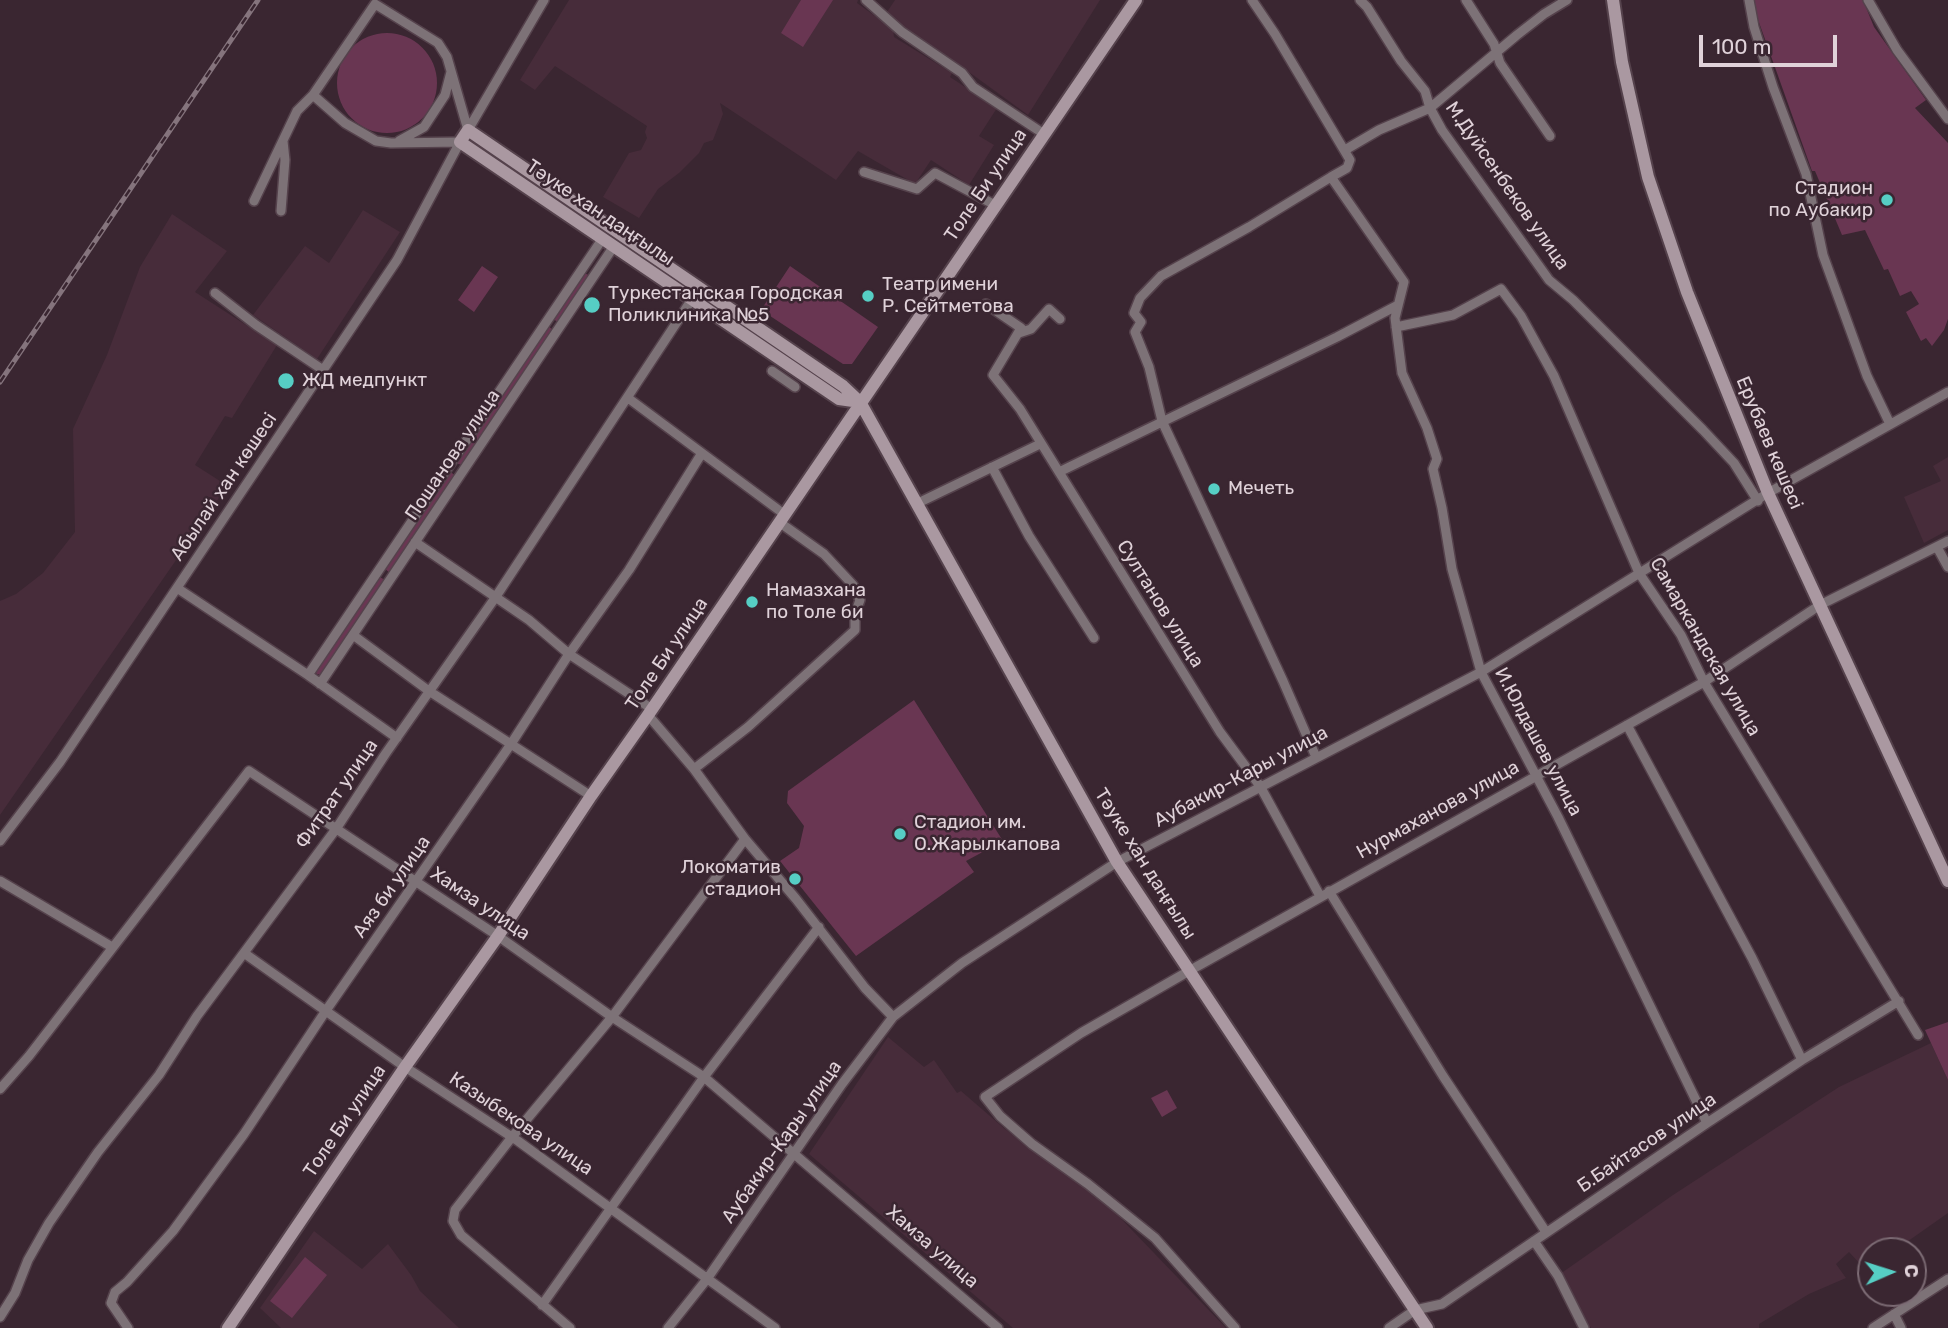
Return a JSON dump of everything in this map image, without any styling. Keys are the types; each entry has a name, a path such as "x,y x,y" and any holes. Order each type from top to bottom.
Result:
{"street":[{"path":"313,95 345,123 376,141 460,142 543,0"},
{"path":"866,0 902,32 962,73 973,87 1044,134"},
{"name":"Толе Би улица","path":"228,1328 1136,0"},
{"path":"1252,0 1350,160 1347,168 1161,276 1140,298 1134,313 1141,322 1135,332 1149,367 1162,421 1316,757"},
{"name":"М.Дуйсенбеков улица","path":"1360,0 1425,91 1430,108 1463,161 1549,280 1573,300 1711,439 1763,497"},
{"path":"1466,0 1494,44 1500,63 1550,136"},
{"path":"1345,150 1379,130 1430,108 1544,14 1567,0"},
{"name":"Ерубаев көшесі","path":"1613,0 1622,62 1648,177 1763,497 1820,605 1948,881"},
{"path":"1749,0 1754,27 1773,87 1806,174 1823,255 1867,376 1890,424"},
{"path":"1868,0 1897,50 1948,119"},
{"path":"254,201 297,111 313,95 375,2 438,43 447,57 468,130"},
{"path":"391,143 406,139 424,127 445,95 451,72"},
{"name":"Тәуке хан даңғылы","path":"468,130 843,386 860,402 1118,862 1427,1328"},
{"path":"281,211 285,160 283,139"},
{"name":"Тәуке хан даңғылы","path":"460,142 839,399 860,402"},
{"name":"Абылай хан көшесі","path":"0,841 61,762 397,260 460,142"},
{"path":"864,172 917,189 935,173 995,205"},
{"name":"И.Юлдашев улица","path":"1331,177 1404,282 1395,318 1402,373 1427,428 1437,460 1433,469 1443,508 1452,569 1481,672 1536,775 1707,1123"},
{"name":"Пошанова улица","path":"308,676 603,238"},
{"name":"Пошанова улица","path":"320,684 614,246"},
{"name":"Фитрат улица","path":"0,1317 15,1293 28,1260 49,1223 98,1152 159,1075 197,1016 336,829 495,598 700,287"},
{"name":"Самаркандская улица","path":"1396,327 1453,315 1501,289 1521,316 1554,376 1639,572 1681,635 1704,682 1918,1035"},
{"path":"215,293 256,325 323,370"},
{"path":"986,304 1021,328 1018,333"},
{"path":"1059,472 1338,337 1398,305"},
{"name":"Султанов улица","path":"1060,319 1049,309 1031,329 1018,333 993,375 1020,409 1212,720 1260,786 1325,893 1546,1232"},
{"path":"772,371 794,387"},
{"name":"Аубакир-Кары улица","path":"668,1328 707,1279 842,1084 893,1017 962,963 1118,862 1481,672 1763,497 1948,392"},
{"path":"628,398 702,453 824,554 853,585 860,600 855,614 855,630 748,727 694,769"},
{"path":"916,503 1040,444"},
{"name":"Аяз би улица","path":"128,1328 111,1303 115,1292 173,1231 244,1134 511,744 569,654 629,570 702,453"},
{"path":"992,467 1029,536 1094,638"},
{"name":"Нурмаханова улица","path":"1235,1328 1156,1238 1032,1144 1000,1116 985,1097 1081,1034 1189,971 1704,682 1820,605 1948,541"},
{"path":"415,542 529,620 569,654 650,712 745,839 865,988 893,1017"},
{"path":"1937,547 1948,567"},
{"path":"177,589 397,738"},
{"path":"353,635 429,691 591,796"},
{"path":"1627,725 1752,958 1801,1060"},
{"name":"Хамза улица","path":"0,1089 29,1056 248,771 498,936 612,1017 704,1077 998,1328"},
{"path":"570,1328 461,1235 453,1221 455,1210 612,1017 745,839"},
{"path":"0,881 112,947"},
{"path":"542,1305 704,1077 819,928"},
{"name":"Казыбекова улица","path":"244,953 325,1012 612,1207 775,1328"},
{"name":"Б.Байтасов улица","path":"1390,1328 1415,1310 1442,1304 1801,1060 1899,1001"},
{"path":"1534,1241 1558,1276 1584,1328"},
{"path":"1873,1328 1948,1279"},
{"path":"1894,1314 1901,1328"}],"shaded area":[{"path":"569,0 858,0 857,3 893,29 894,37 952,73 950,77 997,108 979,136 994,145 969,185 931,160 915,184 858,151 836,180 720,103 723,114 713,140 704,143 699,153 679,173 658,189 639,218 603,197 629,153 641,150 647,138 647,126 555,66 535,90 520,80"},
{"path":"801,0 833,0 803,47 781,33"},
{"path":"895,0 1100,0 1028,115 885,15"},
{"path":"1751,0 1863,0 1874,27 1926,100 1915,108 1948,143 1948,319 1944,330 1932,346 1926,338 1921,341 1906,312 1919,304 1911,291 1900,296 1865,230 1842,235 1815,171 1812,171"},
{"path":"387,33 406,37 422,48 433,64 437,83 433,102 422,118 406,129 387,133 368,129 352,118 341,102 337,83 341,64 352,48 368,37"},
{"path":"363,210 400,232 317,359 253,315 305,246 329,263"},
{"path":"172,214 227,251 195,292 277,345 232,418 225,416 195,465 220,481 221,495 0,815 0,601 16,594 43,573 75,532 73,429 107,355 140,267"},
{"path":"482,266 498,277 474,312 458,300"},
{"path":"790,266 878,327 852,364 843,364 761,310"},
{"path":"583,272 590,276 559,323 552,318"},
{"path":"547,325 553,330 463,465 458,464 456,460"},
{"path":"1948,457 1948,530 1924,543 1904,497 1941,481 1933,466"},
{"path":"449,471 456,476 390,573 384,568"},
{"path":"378,576 385,580 321,675 317,674 314,671"},
{"name":"Стадион им. О.Жарылкапова","path":"914,700 1003,841 966,861 974,872 856,956 780,861 799,848 804,826 787,803 788,791"},
{"path":"1948,1022 1948,1080 1925,1030"},
{"path":"888,1037 924,1067 934,1060 957,1093 961,1091 1005,1129 1107,1204 1226,1328 1013,1328 809,1154"},
{"path":"1931,1043 1948,1080 1948,1213 1914,1237 1857,1237 1857,1261 1849,1252 1836,1264 1846,1278 1809,1294 1759,1324 1759,1328 1591,1328 1560,1274 1673,1195 1839,1087"},
{"path":"1167,1090 1177,1108 1162,1117 1151,1098"},
{"path":"314,1231 362,1269 388,1244 420,1291 459,1328 281,1328 260,1308"},
{"path":"305,1257 327,1275 292,1318 270,1301"}],"railway":[{"path":"0,382 258,0"}],"place":[{"name":"Стадион по Аубакир","path":"1887,200"},
{"name":"Театр имени Р. Сейтметова","path":"868,296"},
{"name":"Туркестанская Городская Поликлиника №5","path":"592,305"},
{"name":"ЖД медпункт","path":"286,381"},
{"name":"Мечеть","path":"1214,489"},
{"name":"Намазхана по Толе би","path":"752,602"},
{"name":"Стадион им. О.Жарылкапова","path":"900,834"},
{"name":"Локоматив стадион","path":"795,879"}]}
